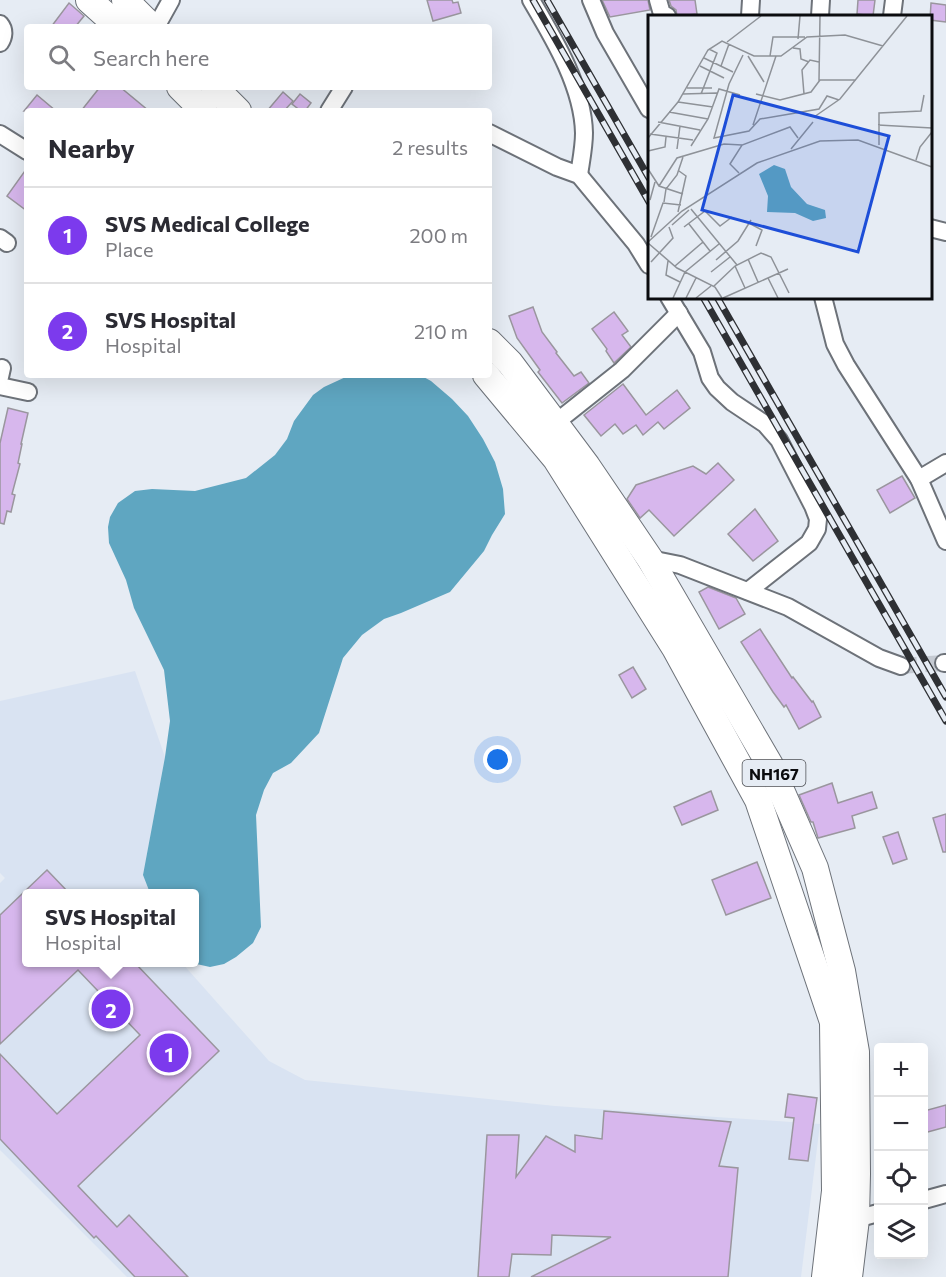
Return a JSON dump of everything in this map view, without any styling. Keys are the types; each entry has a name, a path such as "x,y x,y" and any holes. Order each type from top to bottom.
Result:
{"highway":[{"path":"89,0 116,24"},
{"path":"125,0 151,24"},
{"path":"183,90 201,108"},
{"path":"217,90 235,108"},
{"name":"NH167","path":"492,345 510,363 587,466 650,559 770,765 815,868 842,971 856,1052 857,1174 867,1216 849,1277"},
{"name":"NH167","path":"488,378 556,459 675,648 758,800 833,1022 835,1191 825,1277"}],"street":[{"path":"156,24 171,0"},
{"path":"531,0 550,33 569,74 581,108 584,132 579,175"},
{"path":"591,0 605,33 648,107"},
{"path":"658,0 662,14 664,15"},
{"path":"750,15 751,0"},
{"path":"820,15 821,0"},
{"path":"892,15 894,0"},
{"path":"0,24 4,32 0,43"},
{"path":"331,108 342,90"},
{"path":"0,134 24,149"},
{"path":"492,135 556,167 579,175 636,244 648,263"},
{"path":"931,228 946,232"},
{"path":"670,298 702,352 710,378 732,402 765,424 778,440 818,519 817,529 809,543 748,591"},
{"path":"823,298 835,344 919,479 946,541"},
{"path":"554,424 622,370 679,313"},
{"path":"0,386 28,392"},
{"path":"919,479 946,463"},
{"path":"650,559 680,565 788,607 879,658 901,666"},
{"path":"928,1199 946,1194"}],"shaded area":[{"path":"135,671 165,757 143,875 148,889 22,889 22,967 186,967 269,1061 305,1080 555,1106 820,1124 801,1277 127,1277 0,1150 0,883 5,878 0,873 0,701"}],"water":[{"path":"344,378 426,378 431,381 468,416 483,439 495,462 503,489 505,514 484,551 450,592 384,619 362,635 343,658 319,733 291,763 273,773 264,790 256,815 261,927 253,943 236,957 224,964 210,967 199,965 199,889 148,889 143,875 170,721 164,670 134,608 126,580 109,543 108,527 110,517 118,503 135,491 152,489 195,491 246,478 275,455 287,439 294,421 313,395"}],"building":[{"path":"427,0 458,2 461,13 433,21"},
{"path":"602,0 648,0 650,10 610,17"},
{"path":"669,0 695,0 697,14 677,15 676,10 671,6"},
{"path":"858,0 875,0 873,15 857,14"},
{"path":"69,3 84,16 77,24 53,24"},
{"path":"931,3 946,5 946,22 931,20"},
{"path":"98,90 124,90 145,108 83,108"},
{"path":"283,92 293,101 287,108 270,108"},
{"path":"300,94 311,103 307,108 297,108 292,104"},
{"path":"37,95 52,108 26,108"},
{"path":"24,172 24,209 7,196"},
{"path":"533,307 542,332 556,353 574,376 581,372 589,383 562,403 538,372 540,370 517,338 509,316"},
{"path":"614,312 628,331 622,335 631,347 614,363 592,329"},
{"path":"623,384 646,415 677,390 690,408 664,429 658,422 643,435 636,425 623,434 615,424 601,436 584,415"},
{"path":"8,408 28,413 18,463 20,464 12,494 15,495 11,512 7,511 4,524 0,523 0,443"},
{"path":"718,463 734,480 674,536 649,510 640,518 627,499 636,485 693,466 706,474"},
{"path":"902,476 915,498 890,513 877,490"},
{"path":"755,509 778,541 753,561 728,534"},
{"path":"708,587 736,598 745,614 719,629 699,592"},
{"path":"760,629 792,678 813,701 821,717 799,729 786,705 784,707 773,692 741,642"},
{"path":"633,667 646,689 632,698 619,675"},
{"path":"832,783 838,803 872,792 877,808 852,816 855,828 818,838 813,822 799,795"},
{"path":"711,791 718,810 682,825 674,807"},
{"path":"946,814 946,852 943,852 933,818"},
{"path":"898,832 907,859 893,864 883,837"},
{"path":"757,862 771,898 726,915 712,880"},
{"path":"47,870 65,889 27,889"},
{"path":"22,894 22,967 139,967 219,1051 78,1186 117,1227 129,1215 188,1277 135,1277 96,1236 94,1238 0,1139 0,1054 57,1114 140,1035 78,970 0,1044 0,915"},
{"path":"788,1094 817,1098 808,1161 789,1159 794,1118 785,1117"},
{"path":"946,1105 946,1127 928,1132 928,1110"},
{"path":"604,1111 731,1122 719,1166 738,1168 728,1277 531,1277 611,1237 552,1235 551,1255 512,1254 509,1277 478,1277 487,1135 519,1135 516,1177 546,1136 575,1152 575,1135 602,1139"}],"tunnel":[{"path":"901,666 944,663"}],"railway":[{"path":"533,0 648,200"},
{"path":"547,0 648,176"},
{"path":"704,298 946,721"},
{"path":"718,298 946,697"}],"place":[{"name":"SVS Hospital","path":"111,1009"},
{"name":"SVS Medical College","path":"169,1053"}]}
